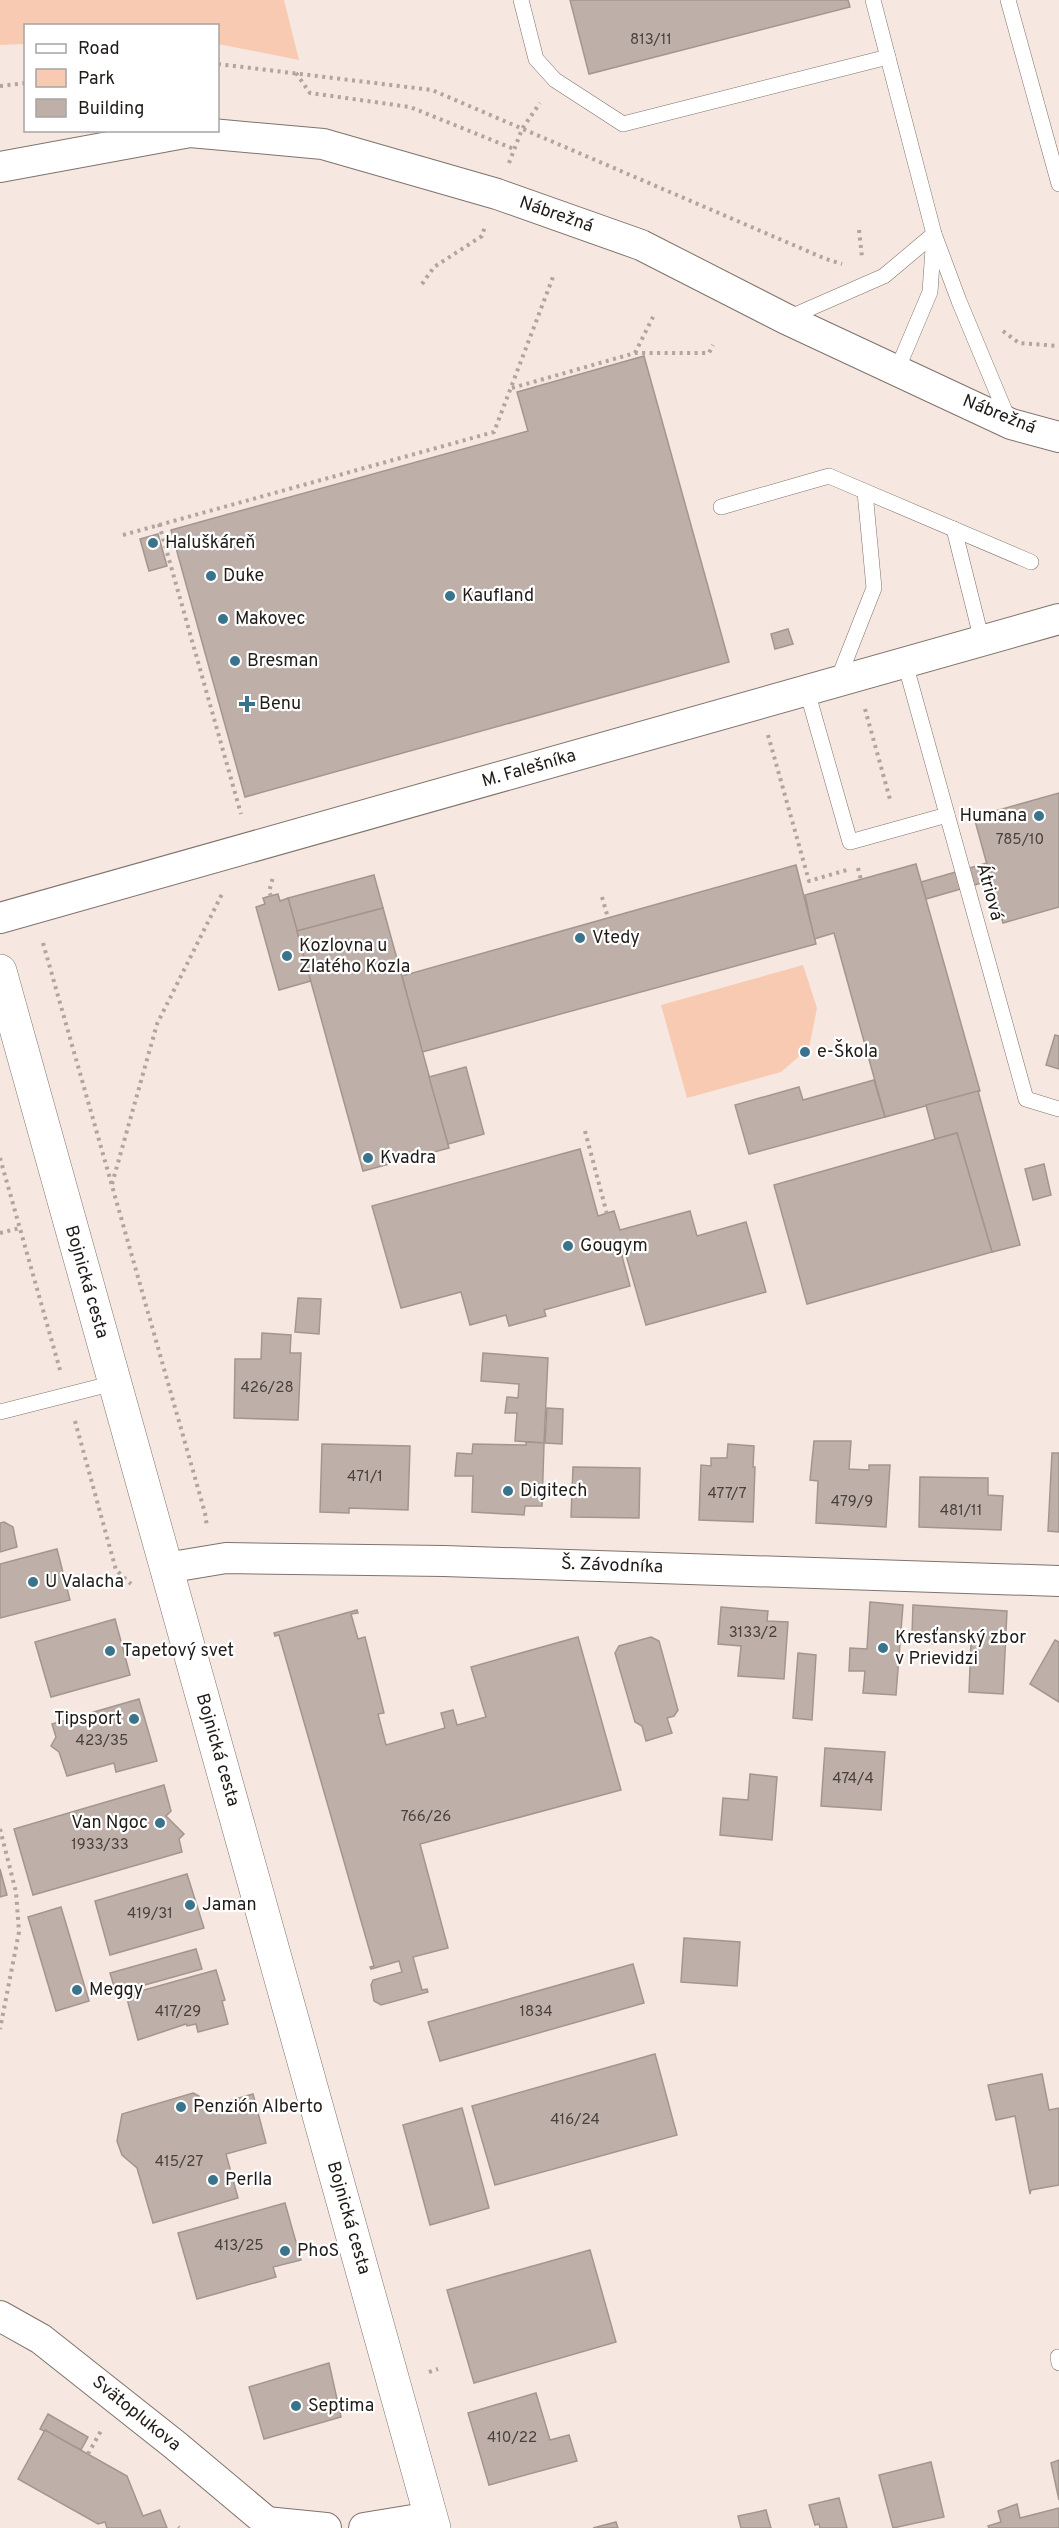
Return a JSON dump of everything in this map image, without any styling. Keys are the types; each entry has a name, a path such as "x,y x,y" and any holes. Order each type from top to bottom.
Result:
{"street":[{"name":"Nábrežná","path":"5,166 190,132 323,144 497,194 641,245 786,319 1011,424 1059,437"},
{"name":"M. Falešníka","path":"0,918 1059,619"},
{"name":"Bojnická cesta","path":"0,971 433,2523"},
{"name":"Š. Závodníka","path":"166,1568 226,1558 444,1561 1059,1581"},
{"name":"Svätoplukova","path":"0,2316 41,2338 175,2445 270,2525 326,2528"},
{"path":"364,2528 433,2523"}],"lane":[{"path":"521,0 536,59 555,80 624,124 888,57"},
{"path":"873,0 934,234 959,301 1011,424"},
{"path":"1008,0 1059,184"},
{"path":"786,319 884,276 934,234"},
{"path":"897,370 930,292 934,234"},
{"path":"721,507 829,476 1031,562"},
{"path":"837,682 874,588 865,492"},
{"path":"954,529 982,641"},
{"name":"Átriová","path":"905,663 1026,1099 1059,1109"},
{"path":"807,691 850,842 947,815"},
{"path":"0,1412 114,1383"}],"path":[{"path":"219,64 432,90 826,259 884,276"},
{"path":"296,73 310,93 410,107 514,149"},
{"path":"0,86 24,83"},
{"path":"860,230 863,270"},
{"path":"123,535 494,432 553,277"},
{"path":"959,301 1019,343 1059,346"},
{"path":"635,353 654,315"},
{"path":"511,388 635,353 709,352 712,345"},
{"path":"242,502 244,510"},
{"path":"159,524 241,814"},
{"path":"862,700 899,829"},
{"path":"858,867 861,880"},
{"path":"112,1185 157,1024 225,888"},
{"path":"602,897 608,918"},
{"path":"41,935 205,1513 212,1560"},
{"path":"585,1131 607,1214"},
{"path":"0,1233 20,1228"},
{"path":"0,1829 16,1892 19,1932 0,2029"},
{"path":"88,2454 104,2426"}],"green space":[{"path":"0,0 284,0 299,60 219,44 219,24 24,24 24,44 0,45"},
{"path":"803,965 817,1008 809,1048 781,1072 687,1098 661,1005"}],"building":[{"path":"570,0 848,0 850,7 589,74"},
{"name":"Kaufland","path":"644,356 729,662 245,797 171,530 528,431 517,392"},
{"path":"158,534 167,566 149,571 140,539"},
{"path":"788,629 793,644 775,649 771,634"},
{"path":"1059,793 1059,907 1003,923 974,817"},
{"path":"987,863 992,880 926,899 921,882"},
{"path":"916,864 980,1091 885,1117 834,933 814,939 805,895"},
{"path":"796,865 816,944 422,1052 402,976"},
{"path":"374,875 383,908 297,931 288,898"},
{"name":"Kozlovna u Zlatého Kozla","path":"278,894 280,901 288,898 311,981 279,990 256,907 265,904 263,898"},
{"path":"383,908 449,1148 363,1171 297,931"},
{"path":"1055,1035 1059,1036 1059,1069 1046,1065"},
{"path":"466,1067 484,1134 448,1144 429,1077"},
{"path":"874,1080 885,1117 749,1154 735,1105 799,1087 803,1100"},
{"path":"978,1091 1020,1245 992,1252 957,1133 935,1139 926,1105"},
{"path":"957,1133 992,1252 807,1304 774,1185"},
{"name":"Gougym","path":"580,1149 598,1216 614,1211 620,1230 690,1211 697,1236 746,1222 766,1292 646,1325 626,1255 622,1256 630,1286 544,1310 546,1316 509,1326 506,1315 470,1325 461,1292 401,1308 372,1206"},
{"path":"1044,1164 1051,1195 1033,1200 1025,1169"},
{"path":"298,1298 321,1299 319,1334 295,1332"},
{"path":"262,1333 291,1335 290,1353 301,1353 298,1420 234,1418 235,1359 261,1359"},
{"path":"483,1353 548,1358 544,1443 515,1441 517,1413 505,1413 507,1397 518,1398 519,1384 481,1381"},
{"path":"547,1408 563,1409 562,1444 545,1443"},
{"path":"814,1441 851,1441 849,1469 869,1470 869,1465 890,1465 886,1527 816,1523 818,1481 810,1480"},
{"name":"Digitech","path":"526,1442 544,1443 542,1506 525,1506 524,1515 472,1512 473,1476 455,1476 457,1453 472,1454 473,1444 526,1445"},
{"path":"322,1444 410,1446 408,1510 349,1508 349,1513 320,1512"},
{"path":"728,1444 754,1446 753,1522 699,1520 701,1465 711,1466 711,1458 727,1458"},
{"path":"1052,1453 1059,1453 1059,1532 1048,1531"},
{"path":"573,1467 640,1468 639,1518 571,1517"},
{"path":"920,1477 988,1478 988,1495 1003,1496 1001,1530 919,1527"},
{"path":"4,1522 13,1527 17,1547 0,1552 0,1523"},
{"name":"U Valacha","path":"57,1549 70,1600 0,1618 0,1564"},
{"name":"Kresťanský zbor v Prievidzi","path":"870,1602 903,1605 896,1695 863,1693 865,1671 849,1671 850,1648 867,1649"},
{"path":"913,1605 1007,1611 1003,1694 969,1692 971,1643 935,1641 934,1644 930,1643 931,1636 912,1635"},
{"path":"721,1607 768,1611 767,1621 788,1622 784,1679 738,1676 741,1646 718,1644"},
{"path":"357,1610 358,1613 351,1614 358,1639 365,1637 384,1713 378,1714 386,1745 445,1728 441,1713 453,1710 457,1725 486,1717 471,1667 578,1637 621,1790 420,1844 448,1948 413,1957 422,1990 427,1989 428,1992 381,2005 374,2001 371,1985 373,1980 402,1972 399,1961 371,1969 370,1967 374,1966 279,1635 275,1636 274,1633"},
{"path":"115,1619 130,1675 51,1697 35,1642"},
{"path":"651,1637 659,1641 678,1710 674,1716 667,1718 672,1733 646,1741 642,1726 635,1722 615,1653 619,1646"},
{"path":"1055,1640 1059,1642 1059,1702 1030,1684"},
{"path":"798,1653 816,1655 812,1720 793,1718"},
{"path":"139,1699 157,1761 116,1772 114,1763 67,1776 59,1752 51,1746 56,1737 52,1724"},
{"path":"825,1748 885,1752 881,1810 821,1806"},
{"path":"750,1774 777,1777 772,1840 720,1835 723,1798 748,1800"},
{"path":"164,1785 171,1811 166,1816 184,1834 179,1839 182,1852 33,1895 14,1829"},
{"path":"0,1869 7,1895 0,1897"},
{"path":"187,1874 204,1928 110,1955 95,1901"},
{"path":"61,1907 89,2001 56,2011 28,1917"},
{"path":"684,1938 740,1942 737,1986 681,1982"},
{"path":"196,1949 202,1969 116,1993 110,1973"},
{"path":"633,1964 644,2003 440,2061 428,2022"},
{"path":"216,1970 225,2000 222,2001 228,2024 198,2032 196,2024 187,2026 186,2024 138,2040 126,1995"},
{"path":"655,2054 677,2135 495,2185 472,2106"},
{"path":"1042,2074 1049,2110 1059,2108 1059,2185 1031,2190 1030,2194 1015,2116 996,2120 988,2085"},
{"path":"193,2093 199,2096 201,2105 205,2108 253,2094 266,2143 226,2154 238,2198 153,2223 137,2168 122,2155 117,2141 122,2114"},
{"path":"462,2108 489,2208 430,2225 403,2125"},
{"path":"285,2203 301,2260 273,2267 276,2277 197,2299 178,2233"},
{"path":"590,2250 616,2342 474,2383 447,2290"},
{"name":"Septima","path":"329,2363 341,2417 264,2439 249,2387"},
{"path":"536,2393 550,2440 569,2435 577,2461 489,2485 468,2413"},
{"path":"48,2414 88,2437 81,2450 40,2429"},
{"path":"45,2430 127,2476 143,2516 160,2510 167,2528 107,2528 105,2522 98,2524 18,2479"},
{"path":"1059,2460 1059,2500 1051,2463"},
{"path":"931,2462 944,2517 893,2528 879,2475"},
{"path":"839,2498 847,2528 820,2528 819,2524 815,2525 809,2505"},
{"path":"1017,2504 1020,2518 1059,2508 1059,2528 989,2528 988,2526 1001,2522 998,2511"},
{"path":"766,2510 771,2528 741,2528 738,2516"},
{"path":"616,2522 618,2528 593,2528"}],"place":[{"name":"Haluškáreň","path":"153,543"},
{"name":"Duke","path":"211,576"},
{"name":"Kaufland","path":"450,596"},
{"name":"Makovec","path":"223,619"},
{"name":"Bresman","path":"235,661"},
{"name":"Benu","path":"247,704"},
{"name":"Humana","path":"1039,816"},
{"name":"Vtedy","path":"580,938"},
{"name":"Kozlovna u Zlatého Kozla","path":"287,956"},
{"name":"e-Škola","path":"805,1052"},
{"name":"Kvadra","path":"368,1158"},
{"name":"Gougym","path":"568,1246"},
{"name":"Digitech","path":"508,1491"},
{"name":"U Valacha","path":"33,1582"},
{"name":"Kresťanský zbor v Prievidzi","path":"883,1648"},
{"name":"Tapetový svet","path":"110,1651"},
{"name":"Tipsport","path":"134,1719"},
{"name":"Van Ngoc","path":"160,1823"},
{"name":"Jaman","path":"190,1905"},
{"name":"Meggy","path":"77,1990"},
{"name":"Penzión Alberto","path":"181,2107"},
{"name":"Perlla","path":"213,2180"},
{"name":"PhoS","path":"285,2251"},
{"name":"Septima","path":"296,2406"}]}
